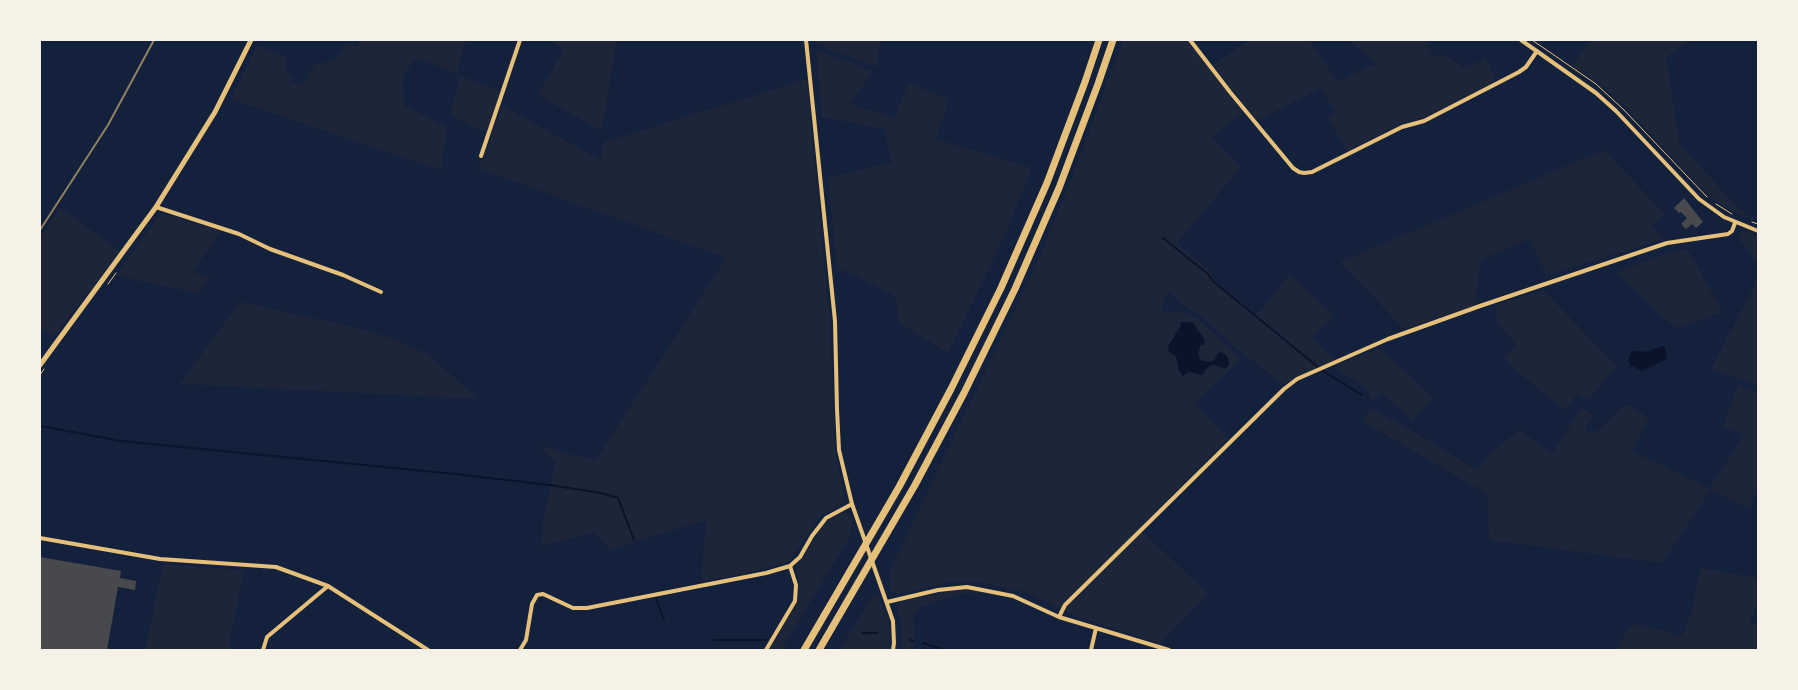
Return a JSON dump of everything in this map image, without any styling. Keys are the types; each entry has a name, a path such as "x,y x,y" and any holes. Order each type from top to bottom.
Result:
{"highway":[{"path":"804,650 899,487 951,389 1001,288 1047,183 1099,40"},
{"path":"819,650 915,485 964,393 1015,289 1059,188 1113,40"}],"street":[{"path":"40,365 156,207 215,112 252,40"},
{"path":"481,156 520,40"},
{"path":"806,40 835,321 840,450 852,504 893,621 893,650"},
{"path":"1190,40 1293,168 1304,173 1312,172 1402,127 1424,121 1519,72 1526,67 1537,51"},
{"path":"1521,40 1596,93 1616,111 1699,199 1735,223 1758,231"},
{"path":"156,207 239,234 270,249 343,275 382,292"},
{"path":"1059,617 1065,605 1284,388 1297,379 1388,339 1667,243 1728,234 1732,231 1735,223"},
{"path":"520,650 526,640 532,604 537,595 543,594 572,608 587,608 790,566 800,557 812,536 826,518 852,504"},
{"path":"40,538 160,559 276,567 328,586 428,650"},
{"path":"766,650 795,601 796,585 790,566"},
{"path":"263,650 267,637 328,586"},
{"path":"886,602 938,590 967,588 1013,596 1059,617 1169,650"},
{"path":"1091,650 1096,628"}],"shaded area":[{"path":"360,40 466,40 457,74 415,59 403,76 404,105 447,127 441,170 231,99 257,45 286,58 285,67 288,73 293,76 290,82 304,84 314,65 337,59 347,43 358,47"},
{"path":"549,40 617,40 602,131 538,95 564,49"},
{"path":"815,40 881,40 876,67 816,44"},
{"path":"1123,40 1187,40 1243,112 1211,137 1241,167 1177,243 1209,270 1214,279 1257,315 1290,274 1334,316 1312,337 1334,360 1292,379 1284,385 1235,347 1199,314 1183,305 1170,292 1164,299 1162,311 1184,313 1197,318 1241,359 1195,403 1228,439 1139,528 1208,594 1160,644 1073,615 1028,593 982,582 949,582 899,594 892,592 889,580 891,568 1034,270 1073,176","holes":["1180,327 1199,332 1201,345 1198,353 1200,360 1214,361 1219,352 1221,368 1215,365 1189,372 1179,371 1175,334"]},
{"path":"1249,40 1309,40 1338,82 1369,66 1377,64 1349,40 1425,40 1434,58 1444,54 1464,68 1485,58 1496,81 1423,118 1402,124 1347,151 1328,117 1335,112 1321,88 1257,121 1213,65"},
{"path":"1591,40 1692,40 1666,57 1680,145 1748,218 1711,199 1627,109 1598,83 1572,66"},
{"path":"816,50 873,71 850,104 895,118 908,83 949,99 936,139 1032,168 1005,235 948,353 899,323 895,296 848,272 837,270 828,178 892,162 884,129 822,117"},
{"path":"457,74 501,92 487,133 450,115 460,79"},
{"path":"807,79 830,322 835,451 846,501 819,518 788,562 744,574 701,581 706,520 610,550 594,533 542,546 543,523 555,462 540,445 560,452 596,460 726,258 477,168 482,161 502,105 600,160 604,142"},
{"path":"1604,150 1665,214 1652,226 1664,239 1546,275 1530,239 1481,260 1475,306 1404,329 1340,262"},
{"path":"60,207 120,251 55,335 40,328 40,238"},
{"path":"161,213 221,231 193,272 210,277 198,293 135,280 117,274"},
{"path":"1742,230 1758,236 1758,263 1738,238"},
{"path":"1688,250 1723,312 1677,328 1663,318 1616,272 1671,252"},
{"path":"1758,279 1758,386 1711,369"},
{"path":"1543,290 1617,366 1588,400 1577,394 1565,411 1514,369 1504,357 1517,346 1497,322 1494,306"},
{"path":"240,302 354,327 392,338 429,355 478,399 180,384"},
{"path":"1181,322 1194,324 1205,341 1198,353 1200,360 1214,361 1219,352 1223,353 1228,357 1229,364 1226,369 1215,365 1209,366 1202,375 1189,372 1183,376 1179,371 1176,356 1169,352 1168,346 1180,327"},
{"path":"1664,346 1667,355 1665,360 1642,371 1630,365 1628,360 1631,352 1644,352"},
{"path":"1379,348 1434,398 1412,420 1382,393 1372,401 1365,388 1357,381 1342,374 1338,369 1338,365"},
{"path":"1738,385 1758,392 1758,488 1748,508 1709,489 1708,494 1662,563 1489,540 1487,494 1362,421 1371,409 1406,427 1477,470 1489,454 1520,430 1552,454 1581,408 1594,415 1585,431 1590,433 1599,430 1617,411 1628,405 1649,418 1632,451 1709,488 1744,435 1723,426"},
{"path":"843,512 851,516 853,520 848,540 781,650 769,650 799,599 796,566 822,526 832,517"},
{"path":"163,564 244,570 228,650 146,650"},
{"path":"1701,568 1758,578 1758,600 1750,623 1758,626 1758,650 1617,650 1627,629 1637,624 1648,628 1661,629 1680,637 1691,613"},
{"path":"966,590 989,593 965,593 921,607 915,613 913,621 916,645 914,650 902,650 901,621 896,608 900,602 938,593"},
{"path":"878,595 888,620 889,650 840,650 872,596"}],"building":[{"path":"1684,198 1703,222 1696,228 1692,224 1686,229 1681,224 1687,218 1674,208"},
{"path":"40,557 121,571 120,578 136,581 135,590 118,587 107,650 40,650"}],"waterway":[{"path":"1163,238 1318,367"},
{"path":"1323,371 1362,395"},
{"path":"40,426 121,441 455,474 601,493 618,498 634,540"},
{"path":"656,598 664,620"},
{"path":"862,633 878,633"},
{"path":"713,640 767,640"},
{"path":"910,640 914,641"},
{"path":"923,643 946,650"}],"railway":[{"path":"40,230 108,125 154,40"}]}
